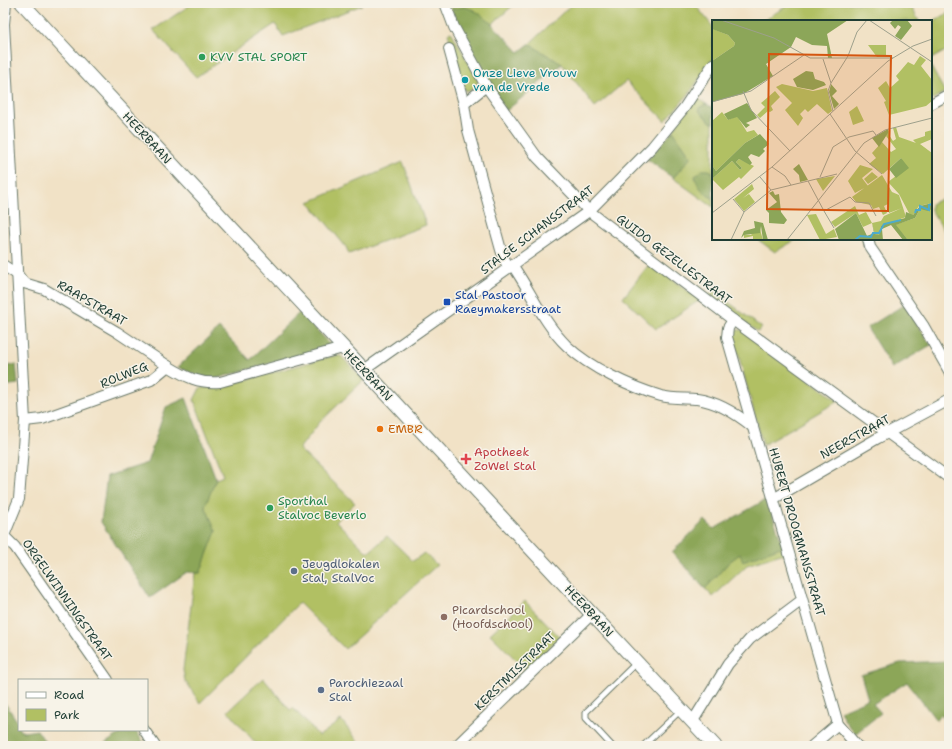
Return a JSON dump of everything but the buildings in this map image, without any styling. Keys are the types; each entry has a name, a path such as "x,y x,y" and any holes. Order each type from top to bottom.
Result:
{"street":[{"path":"4,537 19,499 25,421 4,24 6,3"},
{"name":"HEERBAAN","path":"22,3 682,709 714,746"},
{"name":"GUIDO GEZELLESTRAAT","path":"445,3 454,27 486,86 536,157 589,211 733,320 949,478"},
{"path":"449,49 464,104 468,130 501,250 506,263 512,266 546,319 566,346 581,357 639,388 663,396 699,400 720,406 734,412 754,427"},
{"name":"STALSE SCHANSSTRAAT","path":"364,370 589,211 652,147 684,108 712,66"},
{"path":"464,104 486,86"},
{"path":"932,103 949,94"},
{"path":"868,240 870,247 916,314 949,370"},
{"name":"RAAPSTRAAT","path":"3,265 18,276 24,283 44,289 140,346 168,366"},
{"name":"HUBERT DROOGMANSSTRAAT","path":"733,320 728,328 727,337 775,498 802,600 838,724 857,746"},
{"path":"168,366 193,380 202,383 220,382 343,348"},
{"name":"ROLWEG","path":"25,421 42,419 151,380 168,366"},
{"name":"NEERSTRAAT","path":"775,498 878,438 949,400"},
{"name":"ORGELWINNINGSTRAAT","path":"4,537 15,547 107,679"},
{"path":"693,721 728,664 750,639 802,600"},
{"name":"KERSTMISSTRAAT","path":"456,746 592,614"},
{"path":"812,746 838,724"},
{"path":"145,731 155,746"}],"lane":[{"path":"612,746 586,718 586,712 637,662"},
{"path":"643,746 682,709"}],"green space":[{"name":"KVV STAL SPORT","path":"193,3 361,3 362,5 283,36 275,24 196,77 153,30"},
{"path":"516,3 492,24 474,10 451,9 449,4"},
{"path":"573,3 694,3 712,26 712,60 688,95 665,121 626,81 595,107 562,64 529,44"},
{"path":"792,3 909,3 918,20 764,20"},
{"path":"464,7 471,9 486,19 519,52 529,44 562,64 506,111 478,65 451,9"},
{"path":"949,13 949,49 932,58 932,22"},
{"path":"448,33 452,33 478,80 477,84 470,91 465,90 461,83"},
{"path":"932,69 945,92 932,99"},
{"path":"695,96 706,104 699,108 700,112 712,123 712,172 709,170 707,195 712,198 712,206 673,178 691,157 673,131"},
{"path":"706,104 712,107 712,123 700,112 699,108"},
{"path":"673,131 691,157 673,178 647,159"},
{"path":"403,162 426,225 349,254 346,247 309,202"},
{"path":"702,170 709,170 712,172 712,197 701,189 695,176"},
{"path":"949,195 949,238 932,212 932,204"},
{"path":"758,240 795,240 775,252"},
{"path":"650,263 700,300 656,329 623,298"},
{"path":"713,290 762,328 758,332 709,296"},
{"path":"905,304 931,345 892,368 867,328"},
{"path":"300,312 330,344 328,347 218,378 200,377 178,367 219,328 250,360"},
{"path":"737,330 742,330 838,401 763,445 733,335"},
{"path":"333,356 341,356 364,380 320,422 299,449 355,503 336,521 368,553 387,536 413,561 424,553 437,565 345,649 299,603 200,703 185,681 183,670 195,573 200,573 216,531 205,506 216,479 223,476 194,400 200,388 220,387"},
{"path":"16,364 18,384 3,386 3,367"},
{"path":"186,398 216,479 205,506 216,531 200,573 187,572 150,598 101,522 107,476 147,463 166,407"},
{"path":"767,499 783,546 743,561 740,554 729,562 705,589 672,552 705,520 714,529"},
{"path":"783,546 784,553 747,565 713,597 705,589 729,562 740,553 743,560"},
{"path":"525,601 560,637 526,670 490,634"},
{"path":"949,661 949,724 941,715 936,720 907,682 873,704 881,713 855,734 845,721 840,711 868,699 861,675 900,663"},
{"path":"263,678 290,710 293,708 319,736 341,720 358,741 353,746 258,746 228,711"},
{"path":"3,700 18,722 18,731 38,731 48,746 3,746"},
{"path":"124,731 136,731 146,746 101,746"}],"place":[{"name":"KVV STAL SPORT","path":"202,57"},
{"name":"Onze Lieve Vrouw van de Vrede","path":"465,80"},
{"name":"Stal Pastoor Raeymakersstraat","path":"447,302"},
{"name":"EMBR","path":"380,429"},
{"name":"Apotheek ZoWel Stal","path":"466,459"},
{"name":"Sporthal Stalvoc Beverlo","path":"270,508"},
{"name":"Jeugdlokalen Stal, StalVoc","path":"294,571"},
{"name":"Picardschool (Hoofdschool)","path":"444,617"},
{"name":"Parochiezaal Stal","path":"321,690"}]}
